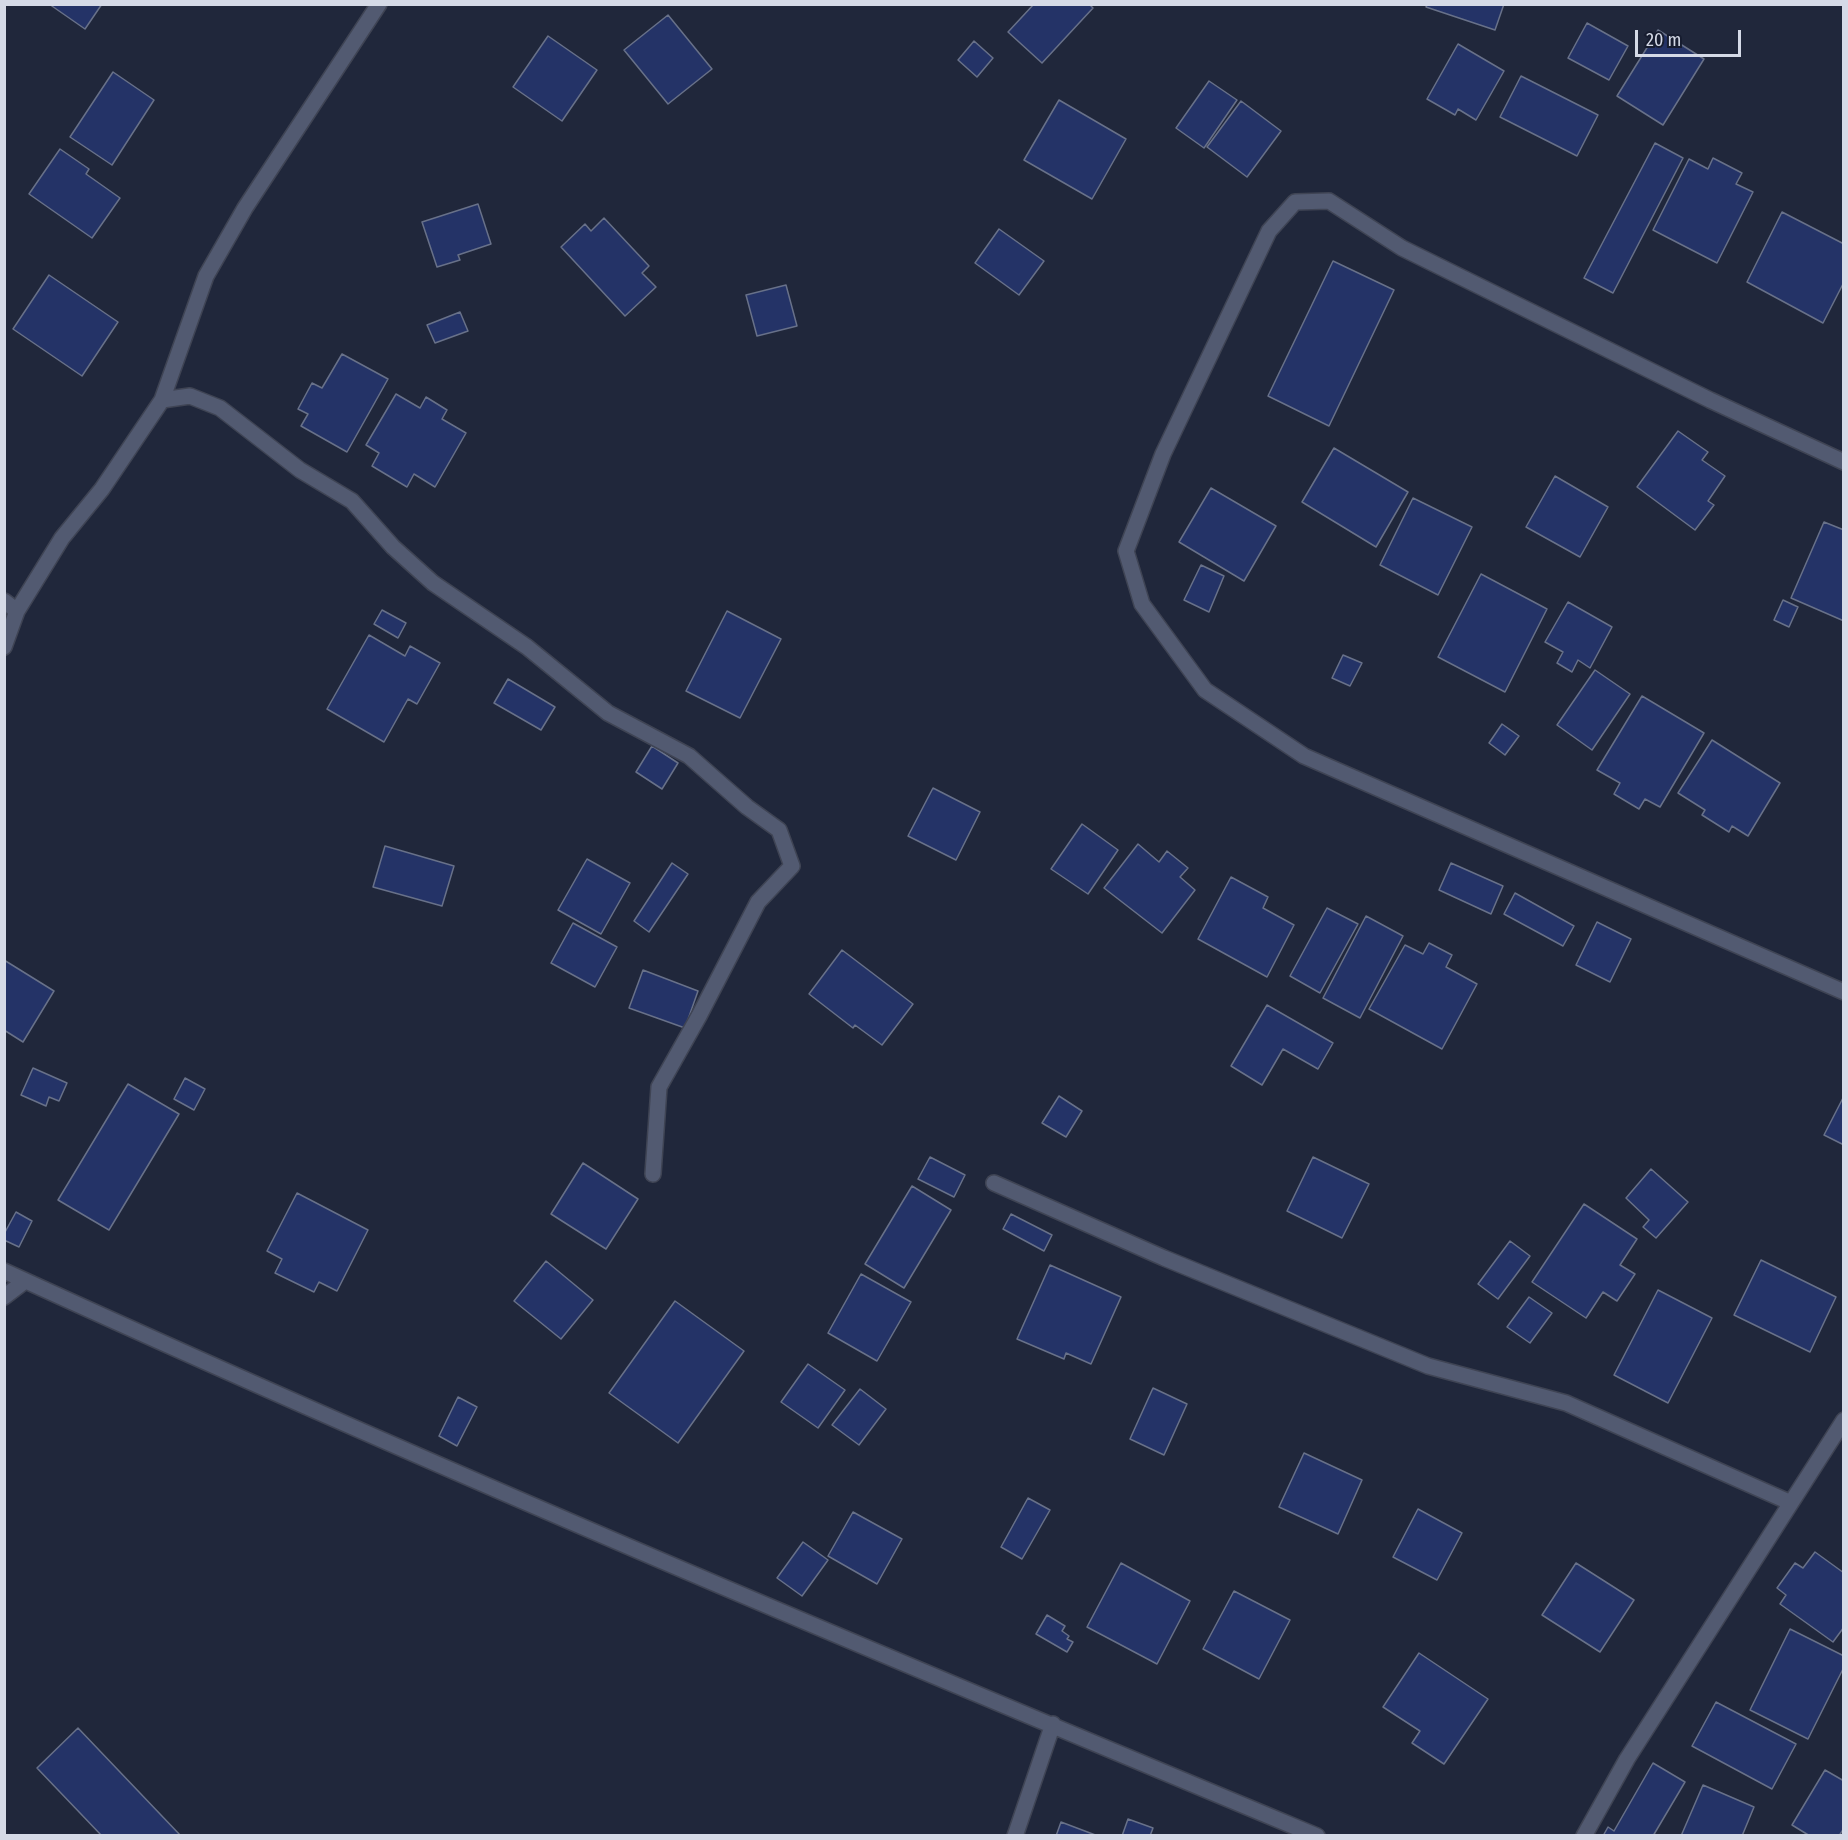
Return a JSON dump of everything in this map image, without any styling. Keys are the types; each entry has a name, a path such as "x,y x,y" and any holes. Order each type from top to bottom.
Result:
{"street":[{"path":"4,647 17,611 62,538 102,489 162,400 206,276 245,208 379,4"},
{"path":"1844,462 1710,400 1402,248 1329,201 1295,202 1269,231 1163,454 1126,551 1142,604 1205,690 1304,756 1844,992"},
{"path":"162,400 190,396 220,408 300,470 352,501 393,547 433,583 527,647 608,713 689,756 747,807 779,830 792,866 758,902 699,1017 659,1087 653,1173"},
{"path":"4,602 17,611"},
{"path":"994,1183 1164,1258 1428,1366 1566,1403 1789,1502"},
{"path":"4,1271 765,1605 1317,1836"},
{"path":"4,1297 25,1281"},
{"path":"1584,1836 1628,1759 1697,1653 1789,1502 1844,1420"},
{"path":"1015,1836 1053,1724"}],"building":[{"path":"49,4 102,4 85,29"},
{"path":"1034,4 1089,4 1093,8 1042,63 1008,32"},
{"path":"1427,4 1504,4 1495,30 1426,7"},
{"path":"668,15 712,69 668,104 624,50"},
{"path":"1587,23 1628,46 1609,80 1568,58"},
{"path":"1658,30 1704,59 1663,125 1617,96"},
{"path":"548,36 597,70 562,121 513,87"},
{"path":"974,41 993,58 977,77 958,60"},
{"path":"1458,44 1504,71 1476,120 1458,109 1455,115 1427,99"},
{"path":"113,72 154,100 112,165 70,137"},
{"path":"1521,76 1598,115 1577,156 1500,117"},
{"path":"1209,81 1237,100 1204,148 1176,128"},
{"path":"1059,100 1126,139 1092,199 1024,160"},
{"path":"1241,101 1281,131 1247,177 1207,147"},
{"path":"1655,143 1683,158 1613,293 1584,278"},
{"path":"60,149 89,169 86,174 120,198 92,238 29,194"},
{"path":"1713,158 1742,173 1736,184 1753,192 1717,263 1653,230 1689,159 1708,169"},
{"path":"478,204 491,244 458,255 460,260 437,267 422,222"},
{"path":"1782,212 1844,244 1844,282 1823,323 1747,282"},
{"path":"604,218 649,266 642,273 656,287 625,316 561,247 585,224 591,231"},
{"path":"999,229 1044,261 1019,295 975,263"},
{"path":"1333,261 1394,290 1329,426 1268,396"},
{"path":"49,275 118,322 82,376 13,329"},
{"path":"786,285 797,326 757,336 746,295"},
{"path":"460,312 468,331 435,343 427,325"},
{"path":"342,354 388,379 347,452 301,426 308,414 298,409 312,383 322,388"},
{"path":"396,394 420,408 426,397 447,410 442,419 466,433 435,487 414,474 407,487 372,466 379,453 366,445"},
{"path":"1678,431 1708,452 1702,460 1725,476 1708,501 1714,505 1695,530 1637,487"},
{"path":"1334,448 1408,492 1376,547 1302,502"},
{"path":"1555,476 1608,507 1580,557 1526,527"},
{"path":"1211,488 1276,526 1244,581 1179,542"},
{"path":"1413,498 1472,527 1438,595 1380,565"},
{"path":"1824,522 1844,530 1844,621 1791,598"},
{"path":"1201,565 1224,576 1209,612 1184,600"},
{"path":"1481,574 1547,609 1505,692 1438,657"},
{"path":"1783,600 1798,607 1789,627 1774,620"},
{"path":"1568,602 1612,627 1590,668 1578,660 1572,672 1557,663 1563,652 1545,642"},
{"path":"382,610 406,623 398,638 374,624"},
{"path":"727,611 781,639 740,718 686,691"},
{"path":"369,635 405,656 410,646 440,663 417,704 408,699 384,742 327,709"},
{"path":"1343,655 1362,663 1350,686 1332,678"},
{"path":"1595,670 1630,694 1592,750 1557,725"},
{"path":"508,679 555,707 541,730 494,703"},
{"path":"1642,696 1704,733 1660,807 1645,799 1639,809 1614,794 1620,783 1597,770"},
{"path":"1502,724 1519,736 1505,755 1489,743"},
{"path":"1712,740 1780,783 1748,836 1732,826 1729,832 1702,815 1705,810 1678,793"},
{"path":"652,746 678,763 662,789 636,772"},
{"path":"933,788 980,812 956,860 908,836"},
{"path":"1082,824 1118,850 1088,894 1051,869"},
{"path":"1138,844 1159,862 1167,851 1188,868 1180,877 1195,890 1162,933 1104,888"},
{"path":"385,846 454,866 442,906 373,887"},
{"path":"587,859 630,883 601,934 558,910"},
{"path":"672,863 688,874 649,932 634,921"},
{"path":"1451,863 1503,886 1491,914 1439,890"},
{"path":"1231,877 1268,897 1263,908 1294,925 1267,977 1198,939"},
{"path":"1515,893 1574,926 1563,946 1504,914"},
{"path":"1327,908 1358,924 1320,993 1290,976"},
{"path":"1366,916 1403,936 1360,1018 1323,998"},
{"path":"1597,922 1631,939 1610,982 1576,965"},
{"path":"573,923 617,947 595,987 551,963"},
{"path":"1429,943 1452,955 1446,967 1477,984 1442,1049 1369,1009 1405,945 1423,954"},
{"path":"842,950 913,1004 882,1045 855,1025 853,1028 809,994"},
{"path":"4,960 54,991 23,1042 4,1030"},
{"path":"643,970 698,991 685,1028 629,1008"},
{"path":"1267,1005 1333,1043 1318,1069 1283,1049 1262,1085 1231,1066"},
{"path":"33,1068 67,1083 59,1101 49,1097 46,1106 21,1095"},
{"path":"185,1078 205,1089 194,1110 174,1099"},
{"path":"128,1084 179,1114 109,1230 58,1200"},
{"path":"1059,1096 1082,1111 1066,1137 1042,1123"},
{"path":"1844,1096 1844,1145 1824,1135"},
{"path":"930,1157 965,1175 954,1197 918,1179"},
{"path":"1313,1157 1369,1184 1342,1238 1287,1211"},
{"path":"583,1163 638,1199 606,1249 551,1214"},
{"path":"1651,1169 1688,1202 1656,1238 1643,1227 1649,1220 1626,1198"},
{"path":"912,1186 951,1210 904,1288 865,1264"},
{"path":"297,1193 368,1230 337,1291 319,1282 314,1292 275,1273 282,1259 267,1251"},
{"path":"1584,1204 1637,1239 1620,1265 1635,1274 1617,1301 1603,1292 1586,1318 1532,1282"},
{"path":"16,1212 32,1221 19,1247 4,1240 4,1234"},
{"path":"1011,1214 1052,1235 1044,1251 1003,1229"},
{"path":"1510,1241 1530,1256 1498,1299 1478,1284"},
{"path":"1761,1260 1836,1297 1810,1352 1734,1315"},
{"path":"546,1261 593,1300 561,1339 514,1301"},
{"path":"1050,1265 1121,1297 1091,1364 1066,1353 1064,1359 1017,1339"},
{"path":"861,1274 911,1302 877,1361 828,1333"},
{"path":"1658,1290 1712,1318 1668,1403 1614,1375"},
{"path":"1529,1297 1552,1313 1530,1343 1507,1327"},
{"path":"675,1301 744,1351 678,1443 609,1393"},
{"path":"808,1364 845,1390 818,1428 781,1402"},
{"path":"1153,1388 1187,1404 1164,1455 1130,1439"},
{"path":"860,1389 886,1409 859,1445 832,1425"},
{"path":"458,1397 477,1407 457,1446 439,1436"},
{"path":"1304,1453 1362,1480 1338,1534 1279,1507"},
{"path":"1028,1498 1050,1510 1022,1559 1001,1547"},
{"path":"1418,1509 1462,1533 1437,1580 1393,1557"},
{"path":"853,1512 902,1539 877,1584 828,1556"},
{"path":"803,1542 828,1560 802,1596 777,1578"},
{"path":"1815,1552 1844,1573 1844,1627 1833,1642 1780,1604 1786,1595 1777,1588 1795,1563 1803,1568"},
{"path":"1121,1563 1190,1601 1157,1664 1087,1627"},
{"path":"1576,1563 1634,1600 1600,1652 1542,1615"},
{"path":"1234,1591 1290,1620 1259,1679 1203,1649"},
{"path":"1047,1615 1065,1626 1062,1631 1069,1636 1067,1639 1073,1642 1067,1652 1036,1634"},
{"path":"1790,1629 1844,1656 1844,1667 1808,1739 1750,1710"},
{"path":"1419,1653 1488,1699 1444,1764 1412,1743 1420,1731 1383,1707"},
{"path":"1716,1702 1796,1744 1772,1789 1692,1746"},
{"path":"78,1728 181,1836 102,1836 37,1768"},
{"path":"1653,1763 1685,1782 1653,1836 1603,1836 1608,1827 1614,1831"},
{"path":"1825,1770 1844,1781 1844,1828 1839,1836 1810,1836 1792,1825"},
{"path":"1703,1785 1754,1807 1742,1836 1681,1836"},
{"path":"1128,1819 1153,1828 1150,1836 1122,1836"},
{"path":"1061,1822 1098,1836 1056,1836"}]}
